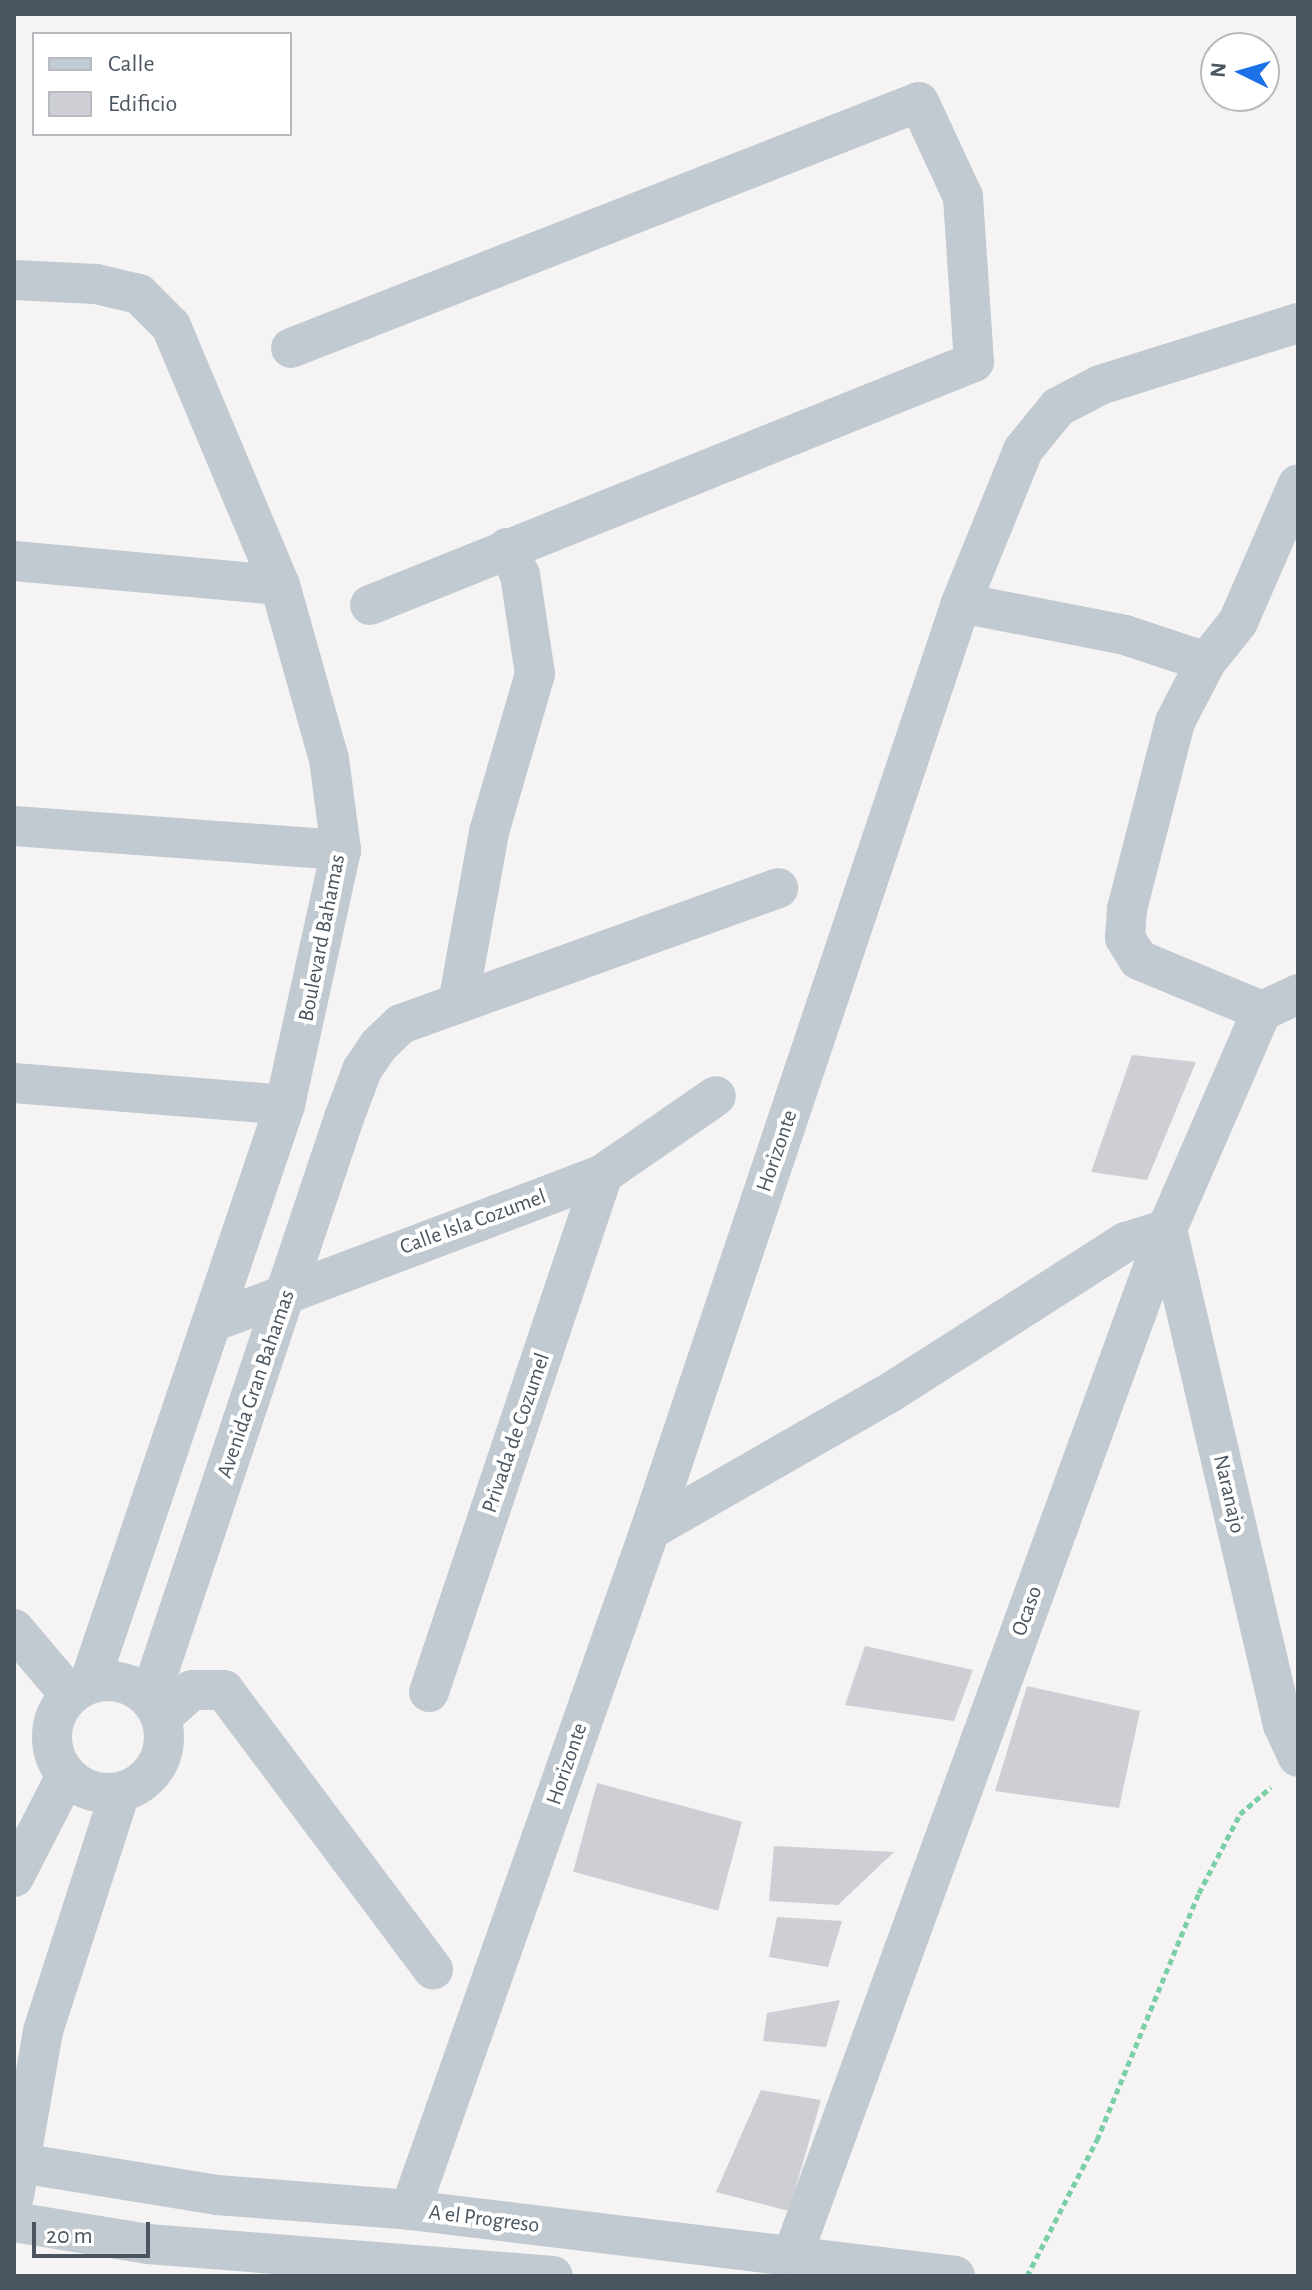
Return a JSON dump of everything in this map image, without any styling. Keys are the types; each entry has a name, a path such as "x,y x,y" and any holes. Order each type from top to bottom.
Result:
{"street":[{"path":"291,348 919,102 963,197 974,362 370,605"},
{"name":"Boulevard Bahamas","path":"14,280 96,284 139,294 171,326 280,585 329,759 341,850 285,1105"},
{"name":"Horizonte","path":"410,2210 650,1530 961,603 1023,450 1058,407 1100,385 1298,323"},
{"path":"1298,484 1238,622 1206,662 1175,722 1127,909 1125,938 1139,960 1262,1011 1298,994"},
{"path":"458,1003 489,832 535,674 520,575 507,548"},
{"path":"14,561 280,585"},
{"path":"961,603 1125,635 1206,662"},
{"path":"14,826 341,850"},
{"path":"458,1003 778,888"},
{"name":"Avenida Gran Bahamas","path":"156,1707 287,1291 362,1070 401,1024 458,1003"},
{"name":"Ocaso","path":"793,2254 1167,1229 1262,1011"},
{"path":"14,1083 285,1105 215,1321 79,1689 57,1713 52,1734 55,1757 66,1776 82,1788 120,1793 142,1783 158,1765 165,1741 156,1707 132,1685 110,1680 79,1689"},
{"name":"Calle Isla Cozumel","path":"215,1321 287,1291 603,1174 716,1096"},
{"name":"Privada de Cozumel","path":"429,1692 603,1174"},
{"path":"650,1530 891,1392 1126,1242 1167,1229"},
{"name":"Naranajo","path":"1167,1229 1283,1725 1286,1770"},
{"path":"14,1629 79,1689"},
{"path":"156,1707 192,1690 224,1690 433,1969"},
{"path":"14,1877 66,1776"},
{"path":"16,2174 31,2005 120,1793"},
{"name":"A el Progreso","path":"16,2174 217,2195 410,2210 955,2276"},
{"path":"14,2222 148,2244 553,2276"}],"path":[{"path":"1027,2276 1097,2140 1199,1893 1240,1814 1286,1770"}],"building":[{"path":"1132,1055 1196,1062 1147,1180 1091,1172"},
{"path":"865,1646 973,1670 954,1721 845,1705"},
{"path":"1027,1686 1140,1711 1119,1808 995,1791"},
{"path":"597,1783 742,1822 718,1911 573,1872"},
{"path":"774,1846 894,1852 838,1905 769,1901"},
{"path":"777,1917 842,1921 828,1967 769,1957"},
{"path":"840,2000 826,2047 763,2041 767,2013"},
{"path":"761,2090 821,2100 789,2211 716,2192"}]}
